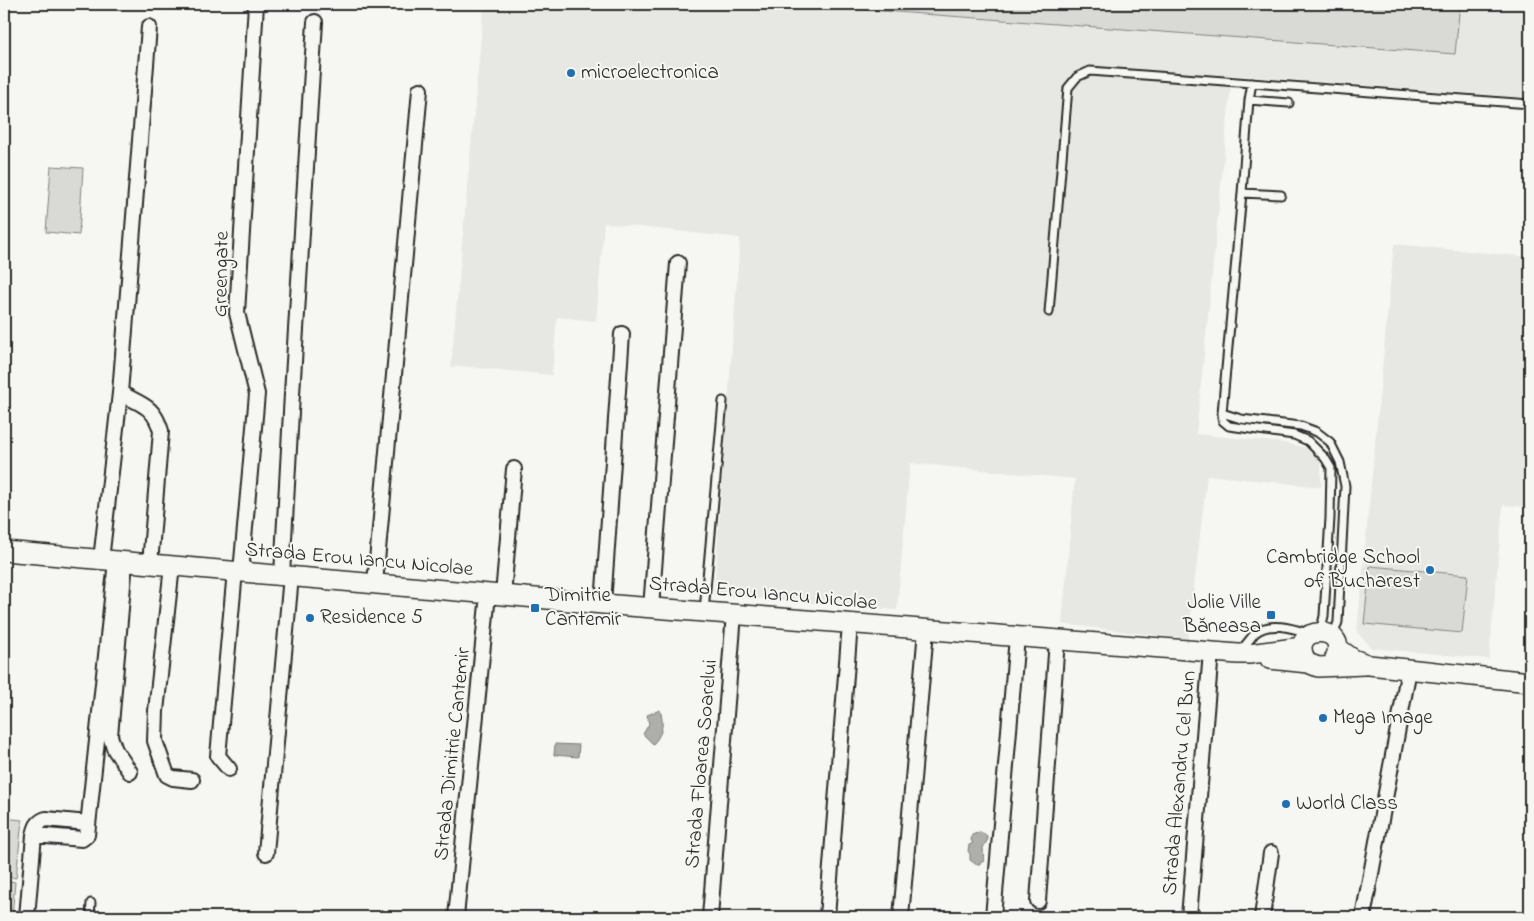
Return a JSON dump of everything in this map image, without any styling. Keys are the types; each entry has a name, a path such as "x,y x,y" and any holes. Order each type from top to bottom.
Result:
{"street":[{"name":"Greengate","path":"229,769 218,756 257,394 237,313 256,4"},
{"path":"266,853 287,575 292,394 315,22"},
{"path":"130,772 115,750 110,736 114,561 120,393 149,26"},
{"path":"375,583 420,90"},
{"path":"651,608 678,263"},
{"path":"603,604 622,334"},
{"path":"120,393 150,409 157,418 161,431 150,564"},
{"name":"Strada Dimitrie Cantemir","path":"456,917 496,594 514,469"},
{"name":"Strada Erou Iancu Nicolae","path":"4,551 651,608 1244,654 1280,660 1319,647 1369,665 1530,682"},
{"path":"27,917 34,836 82,839 87,835 114,561"},
{"path":"172,566 156,711 155,740 168,774 173,778 192,780"},
{"name":"Strada Floarea Soarelui","path":"710,917 734,614"},
{"path":"827,917 850,624"},
{"path":"901,917 926,630"},
{"path":"992,917 1017,637"},
{"path":"1038,901 1057,640"},
{"name":"Strada Alexandru Cel Bun","path":"1189,917 1211,652"},
{"path":"1363,917 1409,669"},
{"path":"1262,917 1271,853"}],"lane":[{"path":"1048,312 1068,88 1077,77 1090,71 1530,104"},
{"path":"1252,83 1222,413 1223,421 1229,426 1294,435 1308,441 1325,458 1331,468 1324,616 1319,647"},
{"path":"1249,100 1289,103"},
{"path":"1242,193 1281,195"},
{"path":"704,612 723,401"},
{"path":"1222,413 1241,419 1301,426 1317,432 1330,442 1340,462 1345,486 1338,622 1319,647"},
{"path":"1244,654 1256,633 1263,628 1284,627 1319,647"},
{"path":"90,917 92,903"}],"shaded area":[{"path":"484,4 790,4 1455,54 1460,4 1530,4 1530,98 1232,75 1196,434 1285,443 1311,449 1321,460 1321,487 1207,475 1188,639 1062,624 1075,479 910,463 897,610 714,595 740,238 604,223 596,321 557,317 552,375 459,366 451,367"},
{"path":"790,4 1460,4 1455,54"},
{"path":"51,166 83,168 79,235 46,232"},
{"name":"Cambridge School of Bucharest","path":"1394,244 1530,257 1530,507 1503,505 1489,659 1372,648 1357,632"},
{"path":"1370,566 1468,575 1462,633 1364,624"},
{"path":"660,710 662,728 653,744 643,734 649,724 647,715"},
{"path":"555,744 579,745 578,757 554,755"},
{"path":"4,818 22,820 16,878 4,876"},
{"path":"980,832 985,834 988,839 983,848 984,861 977,865 970,860 968,851 969,845 973,843 971,840 972,835"},
{"path":"4,880 15,882 12,917 4,917"}],"place":[{"name":"microelectronica","path":"571,73"},
{"name":"Cambridge School of Bucharest","path":"1430,570"},
{"name":"Dimitrie Cantemir","path":"535,608"},
{"name":"Jolie Ville Băneasa","path":"1271,615"},
{"name":"Residence 5","path":"310,618"},
{"name":"Mega Image","path":"1323,718"},
{"name":"World Class","path":"1286,804"}]}
